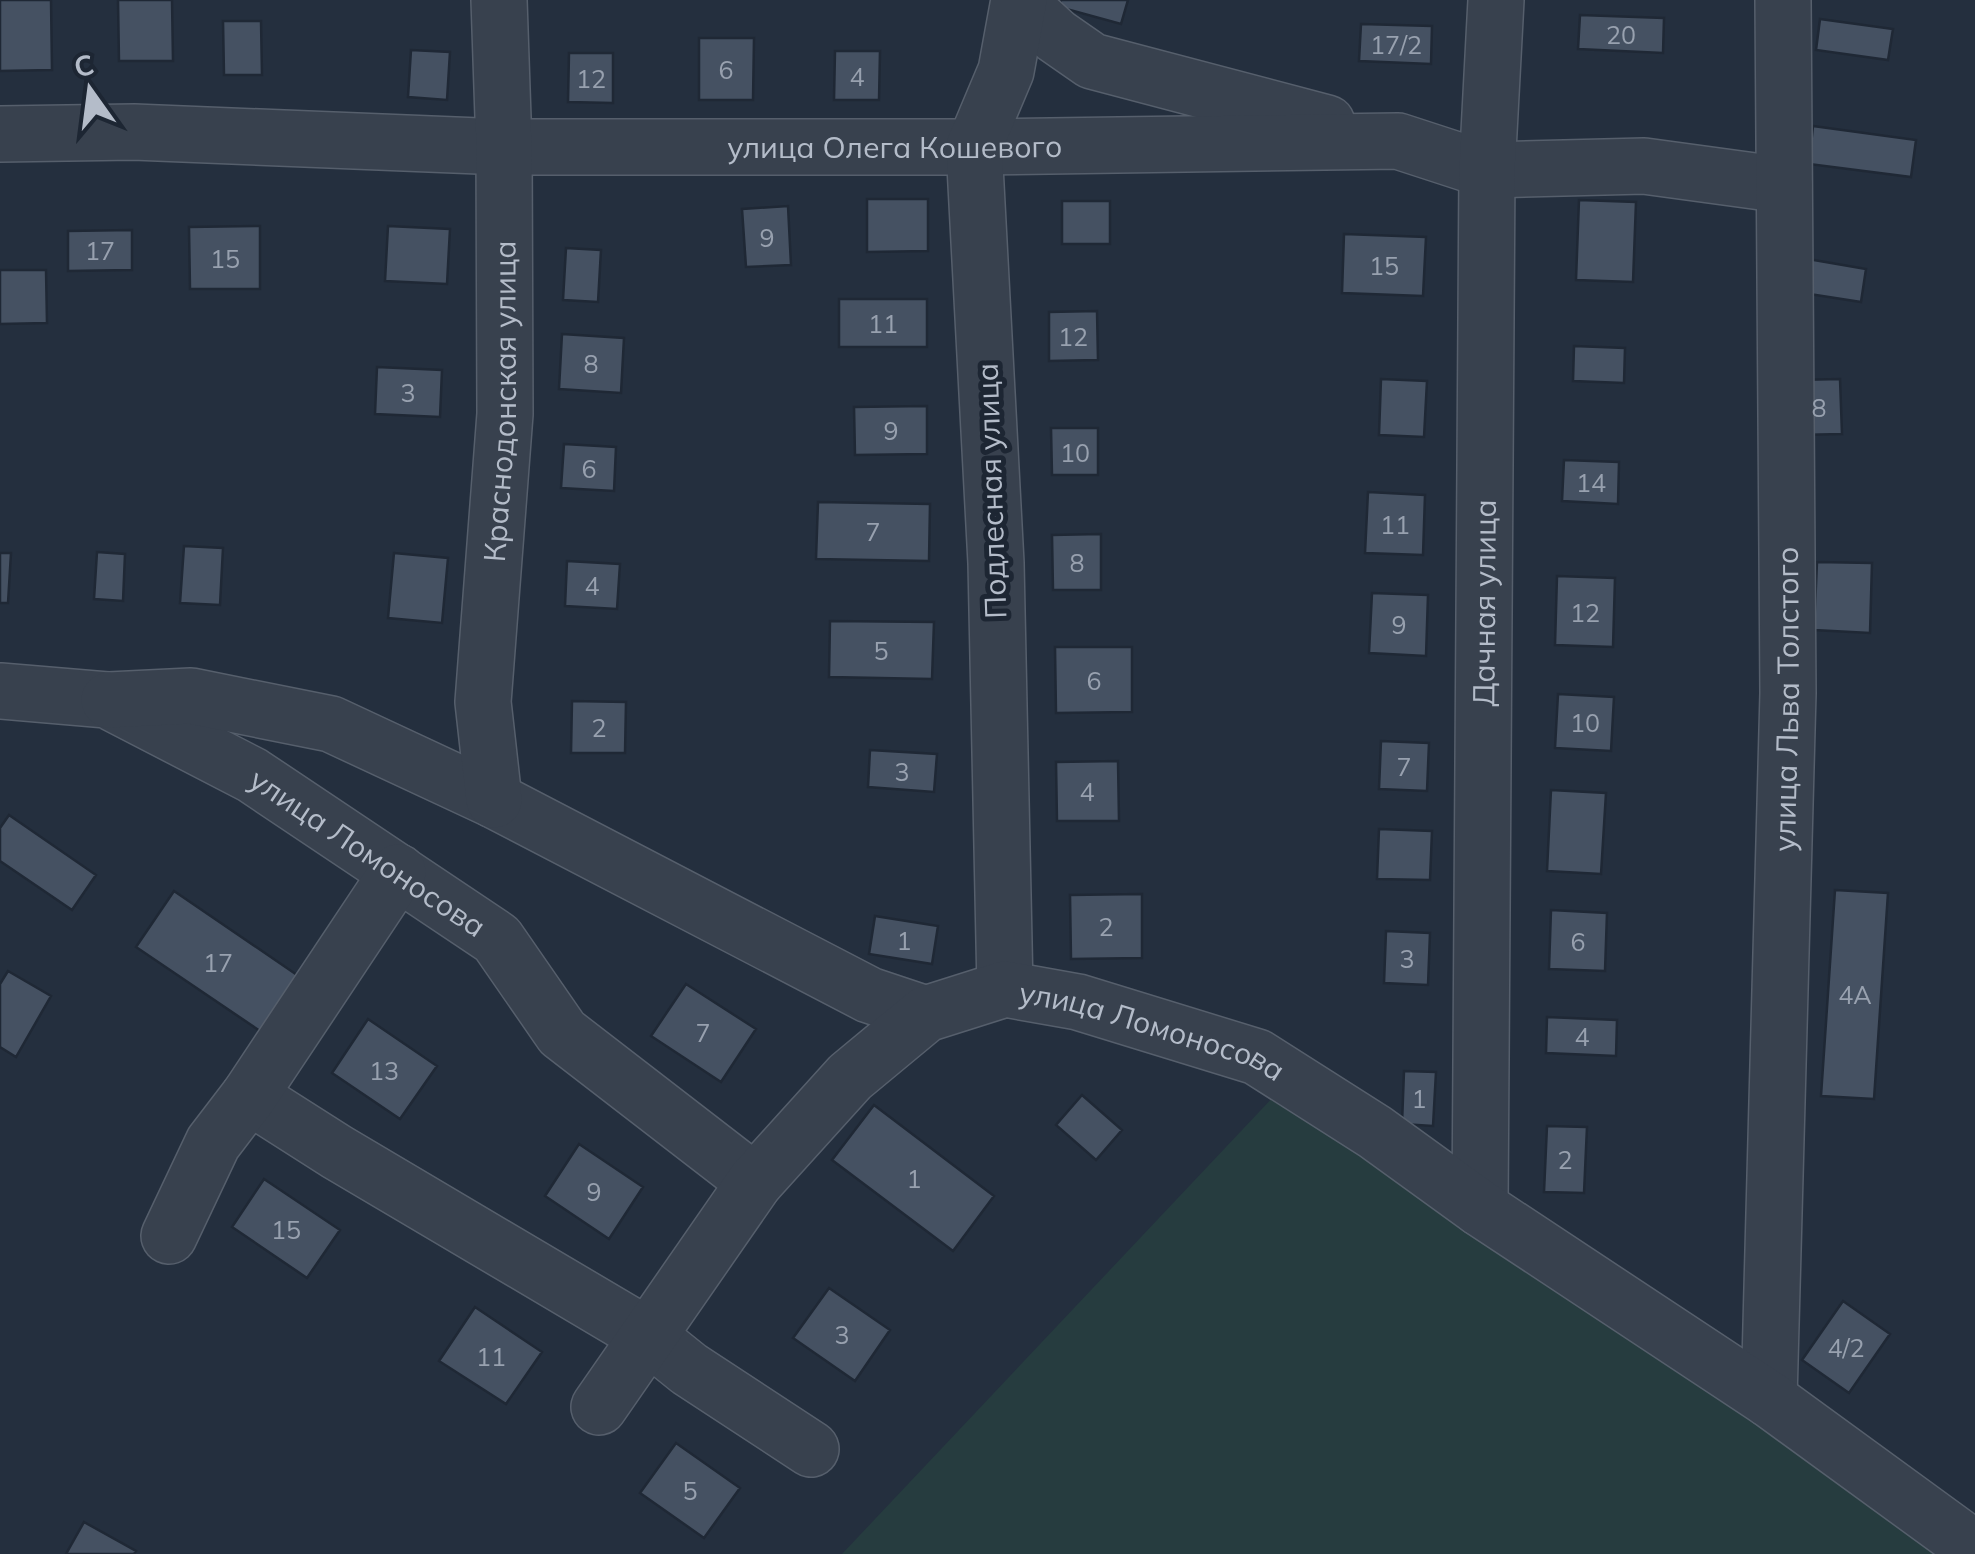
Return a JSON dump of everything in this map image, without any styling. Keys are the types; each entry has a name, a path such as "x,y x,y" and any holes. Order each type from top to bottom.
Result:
{"street":[{"name":"Краснодонская улица","path":"494,800 483,702 505,414 504,147 498,0"},
{"name":"Дачная улица","path":"1480,1208 1487,170 1496,0"},
{"name":"улица Льва Толстого","path":"1769,1399 1788,692 1783,0"},
{"path":"1019,1 1056,36 1092,61 1398,141"},
{"name":"Подлесная улица","path":"1005,989 996,563 974,146 1006,72 1019,1"},
{"name":"улица Олега Кошевого","path":"0,134 134,132 504,147 1398,141 1487,170 1644,166 1784,185"},
{"name":"улица Ломоносова","path":"0,692 108,700 252,776 497,939 562,1033 754,1182 850,1077 926,1014 1005,989 1078,1002 1257,1057 1376,1132 1480,1208 1769,1399 1975,1548"},
{"path":"108,700 191,696 332,724 494,800 869,995 926,1014"},
{"path":"169,1236 214,1142 398,872"},
{"path":"248,1096 648,1336 688,1369 811,1449"},
{"path":"599,1407 754,1182"}],"green space":[{"path":"1276,1094 1586,1297 1938,1554 842,1554"}],"building":[{"path":"0,0 51,0 52,70 0,71"},
{"path":"118,0 172,0 173,61 119,61"},
{"path":"1061,0 1128,0 1121,24 1059,7"},
{"path":"1580,15 1664,18 1663,53 1578,49"},
{"path":"1820,19 1893,29 1888,60 1816,50"},
{"path":"223,21 261,21 262,75 224,75"},
{"path":"1361,24 1432,26 1431,64 1359,61"},
{"path":"699,38 754,38 753,100 699,100"},
{"path":"411,50 450,52 447,100 408,97"},
{"path":"835,51 880,51 879,100 834,100"},
{"path":"569,53 613,53 613,103 568,102"},
{"path":"1813,126 1916,140 1911,177 1809,164"},
{"path":"867,199 928,199 928,251 867,252"},
{"path":"1579,200 1636,202 1633,282 1576,280"},
{"path":"1062,201 1110,201 1110,244 1062,244"},
{"path":"788,206 791,265 746,267 742,209"},
{"path":"260,226 260,289 190,289 189,227"},
{"path":"388,226 450,229 447,284 385,281"},
{"path":"132,230 132,270 68,271 68,231"},
{"path":"1344,234 1426,237 1423,296 1342,293"},
{"path":"566,248 601,250 598,302 563,300"},
{"path":"1808,259 1866,269 1861,302 1803,293"},
{"path":"0,270 46,270 47,323 0,324"},
{"path":"839,299 927,299 927,347 839,347"},
{"path":"1097,311 1098,360 1049,361 1049,312"},
{"path":"562,334 624,338 621,393 559,389"},
{"path":"1574,346 1625,348 1624,383 1573,381"},
{"path":"377,367 442,370 440,417 375,414"},
{"path":"1381,379 1427,381 1424,437 1379,435"},
{"path":"1840,379 1842,434 1798,435 1796,380"},
{"path":"927,406 927,454 855,455 854,407"},
{"path":"1051,428 1098,428 1098,475 1052,475"},
{"path":"564,444 616,447 614,491 561,488"},
{"path":"1564,460 1619,462 1618,504 1562,501"},
{"path":"1368,492 1425,495 1423,555 1365,553"},
{"path":"818,502 930,504 929,561 816,559"},
{"path":"1101,534 1101,590 1053,590 1052,535"},
{"path":"184,546 223,548 220,605 180,603"},
{"path":"97,552 125,554 123,601 94,599"},
{"path":"0,553 11,553 8,603 0,603"},
{"path":"394,553 448,558 442,623 388,618"},
{"path":"567,561 620,564 617,609 565,606"},
{"path":"1817,562 1872,563 1870,633 1814,630"},
{"path":"1557,576 1615,578 1613,647 1555,645"},
{"path":"1372,593 1428,595 1426,656 1369,653"},
{"path":"830,621 934,622 932,679 829,677"},
{"path":"1055,647 1132,647 1132,712 1056,713"},
{"path":"1558,694 1614,697 1611,751 1555,748"},
{"path":"572,701 626,702 625,753 571,753"},
{"path":"1381,741 1429,743 1427,791 1379,789"},
{"path":"870,750 937,754 934,792 868,787"},
{"path":"1118,761 1119,821 1057,821 1056,762"},
{"path":"1551,790 1606,793 1601,874 1547,871"},
{"path":"9,815 96,875 72,910 0,861 0,828"},
{"path":"1379,829 1432,831 1430,880 1377,879"},
{"path":"1835,890 1888,893 1874,1099 1821,1096"},
{"path":"174,891 300,977 263,1033 136,947"},
{"path":"1142,894 1142,958 1071,959 1070,895"},
{"path":"1551,910 1607,913 1605,971 1549,969"},
{"path":"875,916 938,926 932,964 869,954"},
{"path":"1386,931 1430,933 1428,985 1384,983"},
{"path":"8,971 51,996 16,1057 0,1047 0,984"},
{"path":"686,984 756,1029 721,1082 651,1036"},
{"path":"1547,1017 1617,1020 1616,1056 1546,1053"},
{"path":"368,1019 437,1066 400,1119 332,1073"},
{"path":"1404,1071 1436,1072 1433,1126 1402,1124"},
{"path":"1082,1095 1122,1130 1096,1160 1056,1125"},
{"path":"874,1105 994,1196 953,1251 832,1160"},
{"path":"1547,1126 1587,1127 1584,1193 1544,1192"},
{"path":"579,1144 643,1187 609,1239 545,1196"},
{"path":"264,1179 340,1230 307,1278 232,1227"},
{"path":"829,1288 890,1330 855,1381 793,1338"},
{"path":"1843,1301 1890,1334 1849,1393 1802,1360"},
{"path":"475,1307 542,1352 506,1404 439,1361"},
{"path":"676,1443 740,1488 704,1538 640,1493"},
{"path":"84,1522 136,1551 66,1554"}]}
